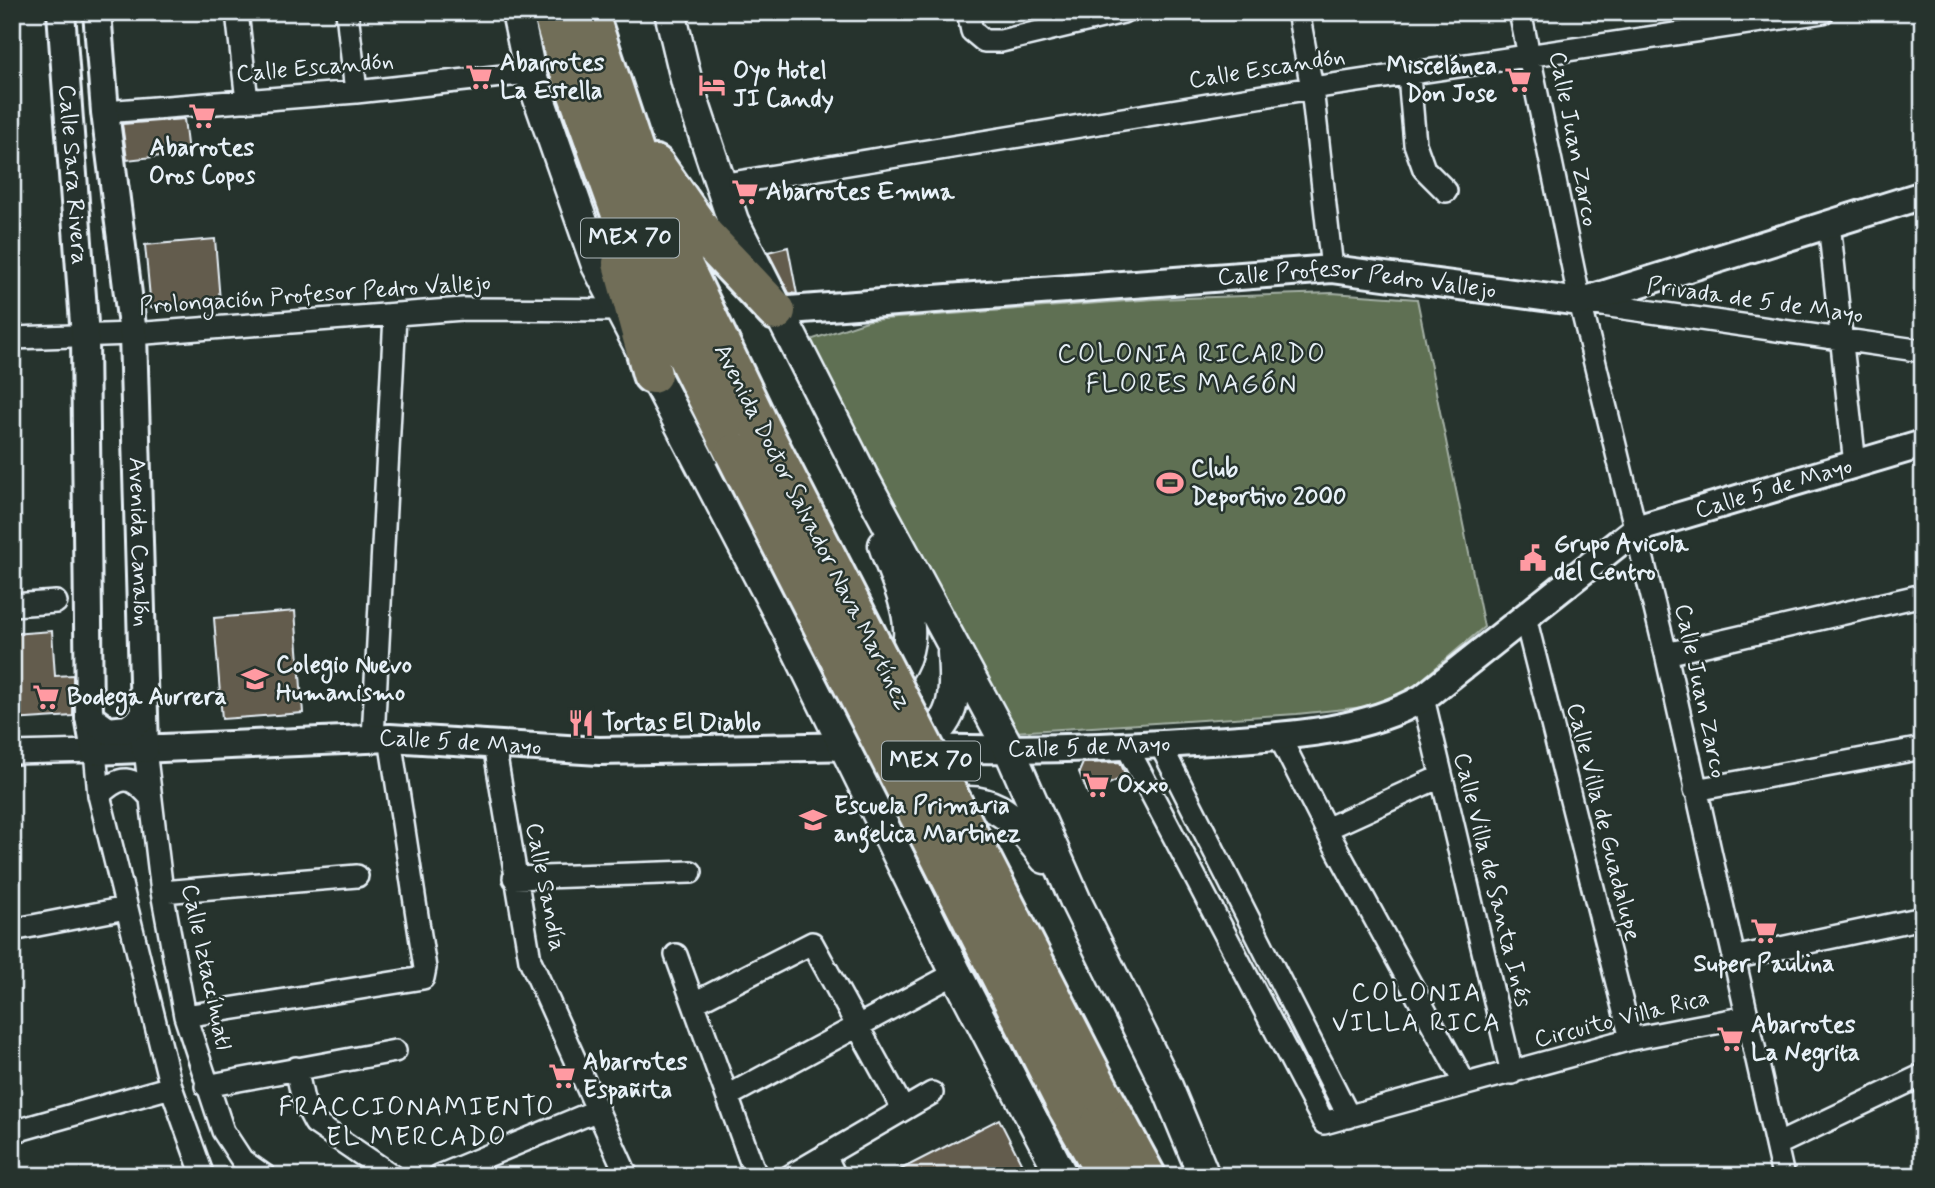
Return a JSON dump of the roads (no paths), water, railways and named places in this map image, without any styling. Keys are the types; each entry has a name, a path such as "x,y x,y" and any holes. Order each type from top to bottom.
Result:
{"highway":[{"name":"Avenida Doctor Salvador Nava Martínez","path":"552,12 569,69 634,250 747,440 1085,1100 1107,1176"},
{"name":"Avenida Doctor Salvador Nava Martínez","path":"588,12 647,191 747,440"},
{"path":"569,69 652,374"},
{"path":"607,71 657,167 688,213 712,244 776,311"},
{"name":"Avenida Doctor Salvador Nava Martínez","path":"1085,1100 1146,1176"}],"main road":[{"path":"516,12 530,73 597,265 789,633 956,972 1062,1176"},
{"path":"670,12 687,83 733,221 776,311 862,476 1009,749 1077,904 1166,1084 1204,1176"},
{"path":"789,633 828,672 849,687 865,688 886,684 901,666 908,648 909,628 862,476"},
{"path":"884,827 880,797 885,784 946,721 953,707 956,694 952,642"},
{"path":"920,900 910,875 906,840 916,824 935,809 964,801 981,802 1016,821 1077,904"},
{"path":"1166,1084 1225,1176"}],"street":[{"name":"Calle Sara Rivera","path":"61,12 85,337"},
{"name":"Calle Sara Rivera","path":"97,12 105,112 133,334"},
{"path":"237,12 247,101"},
{"path":"347,12 356,92"},
{"path":"968,12 972,31 984,41 1001,41 1123,12"},
{"path":"1298,12 1312,88 1332,269"},
{"name":"Calle Juan Zarco","path":"1520,12 1580,302 1666,654 1783,1176"},
{"name":"Calle Escandón","path":"720,185 1312,88 1409,76 1823,12"},
{"name":"Calle Escandón","path":"105,112 356,92 530,73"},
{"path":"1409,76 1415,144 1424,169 1446,191"},
{"name":"Calle Profesor Pedro Vallejo","path":"776,311 1332,269 1580,302 1923,195"},
{"path":"1829,223 1855,465"},
{"name":"Privada de 5 de Mayo","path":"1580,302 1923,351"},
{"name":"Prolongación Profesor Pedro Vallejo","path":"12,338 133,334 463,309 622,310"},
{"path":"185,1016 423,978 425,968 382,738 395,316"},
{"name":"Avenida Canalón","path":"133,334 145,749"},
{"name":"Avenida Canalón","path":"85,337 89,717 95,751"},
{"name":"Calle 5 de Mayo","path":"12,753 382,738 599,751 844,746 1009,749 1127,747 1279,736 1365,722 1395,714 1423,698 1636,529 1923,444"},
{"path":"1666,654 1923,595"},
{"path":"12,605 56,602"},
{"name":"Calle Villa de Guadalupe","path":"1525,617 1631,1040"},
{"name":"Calle Villa de Santa Inés","path":"1423,698 1512,1073"},
{"path":"89,717 108,731 128,729 144,717"},
{"path":"1279,736 1326,829 1465,1084"},
{"path":"1160,744 1349,1118"},
{"name":"Calle Sandía","path":"494,745 514,878 530,960 627,1176"},
{"name":"Circuito Villa Rica","path":"1127,747 1324,1123 1631,1040 1747,1017"},
{"path":"1695,790 1923,748"},
{"name":"Calle Iztaccíhuatl","path":"145,749 162,892 185,1016 223,1131 242,1160 265,1176"},
{"path":"95,751 100,795 171,1087 203,1176"},
{"path":"1326,829 1440,777"},
{"path":"100,795 111,784 123,779 137,782 151,798"},
{"path":"514,878 691,872"},
{"path":"162,892 357,876"},
{"path":"12,930 126,908"},
{"path":"1733,958 1923,918"},
{"path":"1231,943 1254,931"},
{"path":"694,1003 812,943 904,1109"},
{"path":"676,955 757,1176"},
{"path":"728,1096 956,972"},
{"path":"206,1086 395,1051"},
{"path":"296,1068 303,1100 315,1123 393,1176"},
{"path":"1776,1145 1923,1075"},
{"path":"12,1132 171,1087"},
{"path":"790,1176 932,1093"},
{"path":"439,1176 598,1110"},
{"path":"825,1155 835,1176"}],"place":[{"name":"Abarrotes La Estella","path":"479,77"},
{"name":"Miscelánea Don Jose","path":"1518,80"},
{"name":"Oyo Hotel JI Candy","path":"712,85"},
{"name":"Abarrotes Oros Copos","path":"202,116"},
{"name":"Abarrotes Emma","path":"745,192"},
{"name":"Club Deportivo 2000","path":"1170,483"},
{"name":"Grupo Avicola del Centro","path":"1533,558"},
{"name":"Colegio Nuevo Humanismo","path":"255,679"},
{"name":"Bodega Aurrera","path":"46,697"},
{"name":"Tortas El Diablo","path":"581,723"},
{"name":"Oxxo","path":"1096,785"},
{"name":"Escuela Primaria angelica Martinez","path":"813,820"},
{"name":"Super Paulina","path":"1764,931"},
{"name":"Abarrotes La Negrita","path":"1730,1039"},
{"name":"Abarrotes Españita","path":"562,1076"}],"district":[{"name":"COLONIA RICARDO FLORES MAGÓN","path":"1192,370"},
{"name":"COLONIA VILLA RICA","path":"1417,1009"},
{"name":"FRACCIONAMIENTO EL MERCADO","path":"417,1123"}]}
